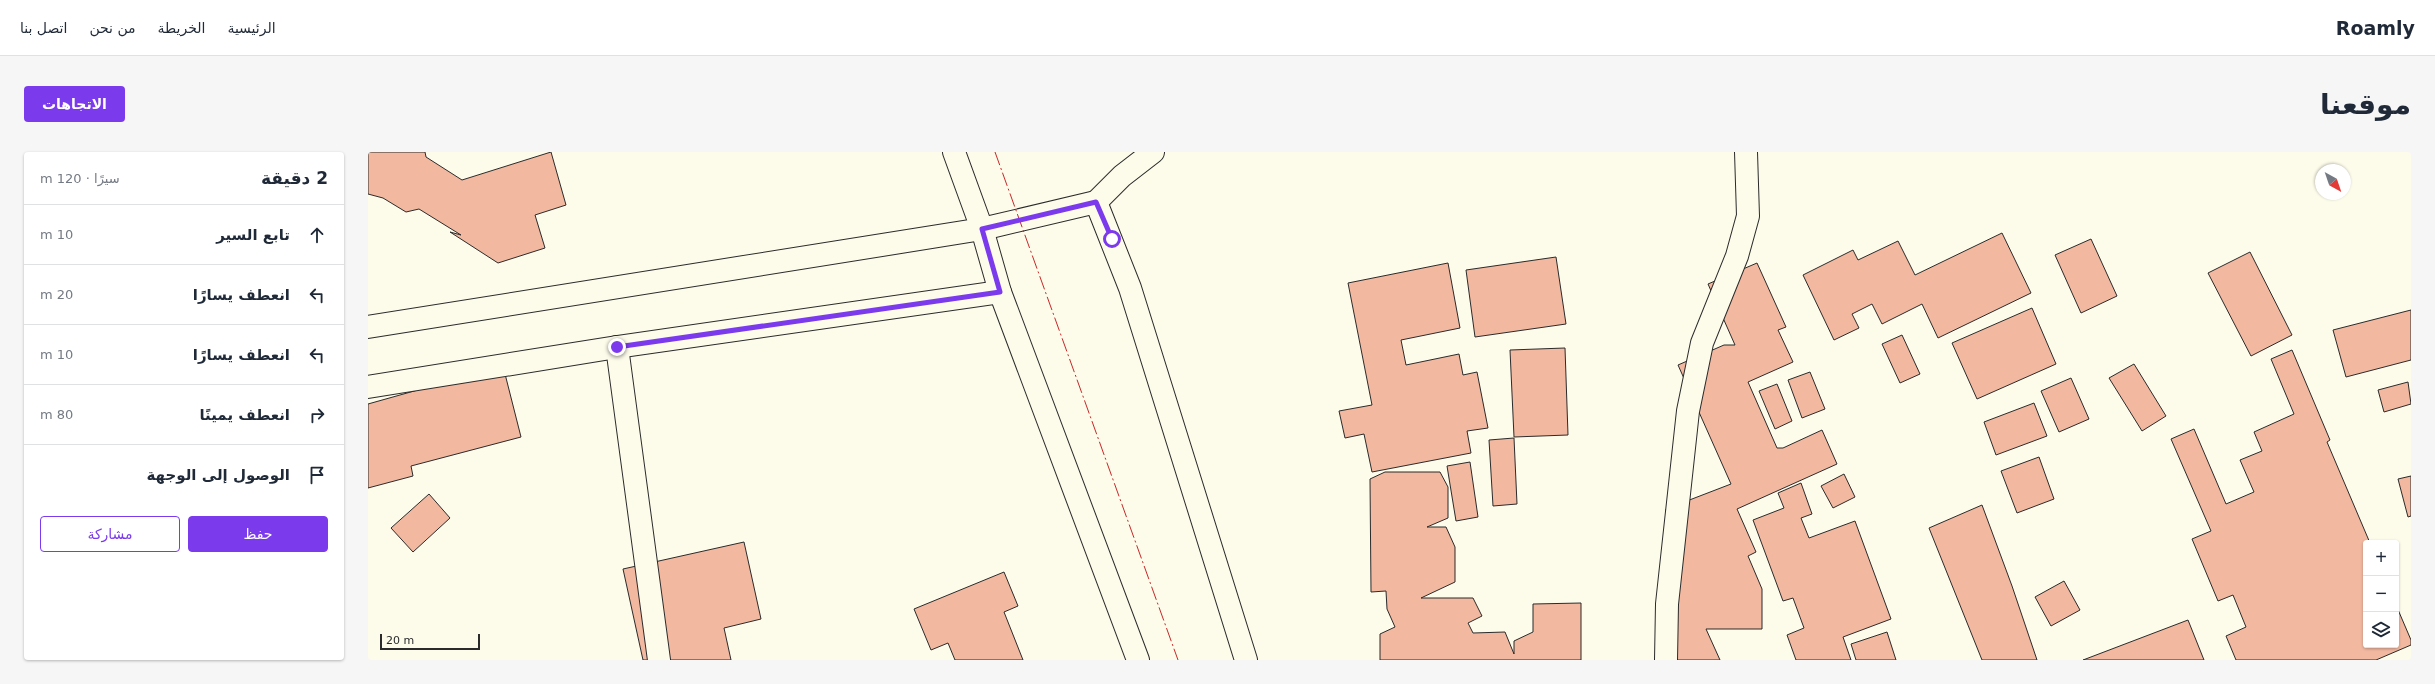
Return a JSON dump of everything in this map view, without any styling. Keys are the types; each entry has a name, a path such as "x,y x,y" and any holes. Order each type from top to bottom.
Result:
{"street":[{"path":"954,152 982,229 1000,292 1138,660"},
{"path":"368,327 982,229 1096,202 1122,176 1153,152"},
{"path":"1666,660 1667,604 1688,411 1702,343 1737,256 1748,216 1746,152"},
{"path":"1096,202 1130,288 1246,660"},
{"path":"368,387 617,347 1000,292"},
{"path":"617,347 659,660"}],"building":[{"path":"368,152 425,152 426,157 462,180 551,152 566,205 535,215 545,248 498,263 450,232 461,235 419,209 406,212 383,198 368,194"},
{"path":"2002,233 2031,293 1938,338 1922,304 1882,324 1872,304 1852,314 1859,328 1834,340 1803,275 1853,250 1858,260 1898,241 1915,275"},
{"path":"2091,239 2117,296 2081,313 2055,255"},
{"path":"2250,252 2292,335 2251,356 2208,273"},
{"path":"1556,257 1566,324 1475,337 1466,270"},
{"path":"1448,263 1460,328 1401,340 1406,365 1459,354 1463,375 1477,372 1488,428 1467,431 1471,453 1372,472 1364,434 1345,438 1339,411 1372,405 1348,283"},
{"path":"1757,263 1786,327 1778,330 1793,362 1748,382 1777,448 1783,448 1822,430 1837,464 1737,509 1756,552 1748,556 1762,589 1762,629 1706,629 1720,660 1664,660 1666,509 1731,484 1678,365 1724,345 1735,345 1708,284"},
{"path":"2032,308 2056,364 1977,399 1952,343"},
{"path":"2411,310 2411,360 2346,377 2333,330"},
{"path":"1902,335 1920,374 1900,383 1882,344"},
{"path":"1565,348 1568,435 1514,437 1510,350"},
{"path":"2292,350 2330,440 2327,442 2369,540 2363,540 2363,648 2399,648 2399,612 2411,640 2411,645 2376,660 2236,660 2226,636 2246,627 2233,595 2218,601 2192,539 2211,531 2171,439 2194,429 2226,504 2254,492 2240,460 2262,451 2254,432 2294,414 2271,359"},
{"path":"2134,364 2166,416 2142,431 2109,378"},
{"path":"503,366 521,437 411,466 413,476 368,488 368,404"},
{"path":"1810,372 1825,409 1802,418 1788,380"},
{"path":"2071,378 2089,419 2059,432 2041,391"},
{"path":"2408,382 2411,404 2384,412 2378,390"},
{"path":"1777,384 1792,421 1775,429 1759,391"},
{"path":"2034,403 2047,436 1996,455 1984,422"},
{"path":"1514,438 1517,504 1493,506 1489,440"},
{"path":"2039,457 2054,499 2017,513 2001,471"},
{"path":"1470,462 1478,517 1456,521 1447,466"},
{"path":"1385,472 1440,472 1448,487 1448,518 1427,527 1446,527 1455,547 1455,582 1421,598 1473,598 1482,616 1468,623 1473,633 1505,632 1514,654 1514,641 1533,632 1533,604 1581,603 1581,660 1380,660 1380,634 1395,627 1387,609 1386,591 1371,592 1370,479"},
{"path":"1844,474 1855,497 1833,508 1821,486"},
{"path":"2411,476 2411,516 2408,517 2398,479"},
{"path":"1801,483 1812,514 1801,518 1809,538 1855,521 1891,619 1843,637 1851,660 1796,660 1787,635 1804,628 1793,598 1783,601 1753,520 1784,508 1778,493"},
{"path":"429,494 450,518 413,552 391,528"},
{"path":"1982,505 2037,660 1982,660 1929,528"},
{"path":"744,542 761,619 724,628 731,660 643,660 623,569"},
{"path":"1004,572 1018,606 1004,612 1023,660 955,660 948,643 931,650 914,609"},
{"path":"2064,581 2080,610 2051,626 2035,597"},
{"path":"2188,620 2204,660 2083,660"},
{"path":"1887,632 1896,660 1856,660 1851,644"}],"power":[{"path":"995,152 1178,660"}],"route":[{"path":"617,347 1000,292 982,229 1096,202 1112,239"}]}
